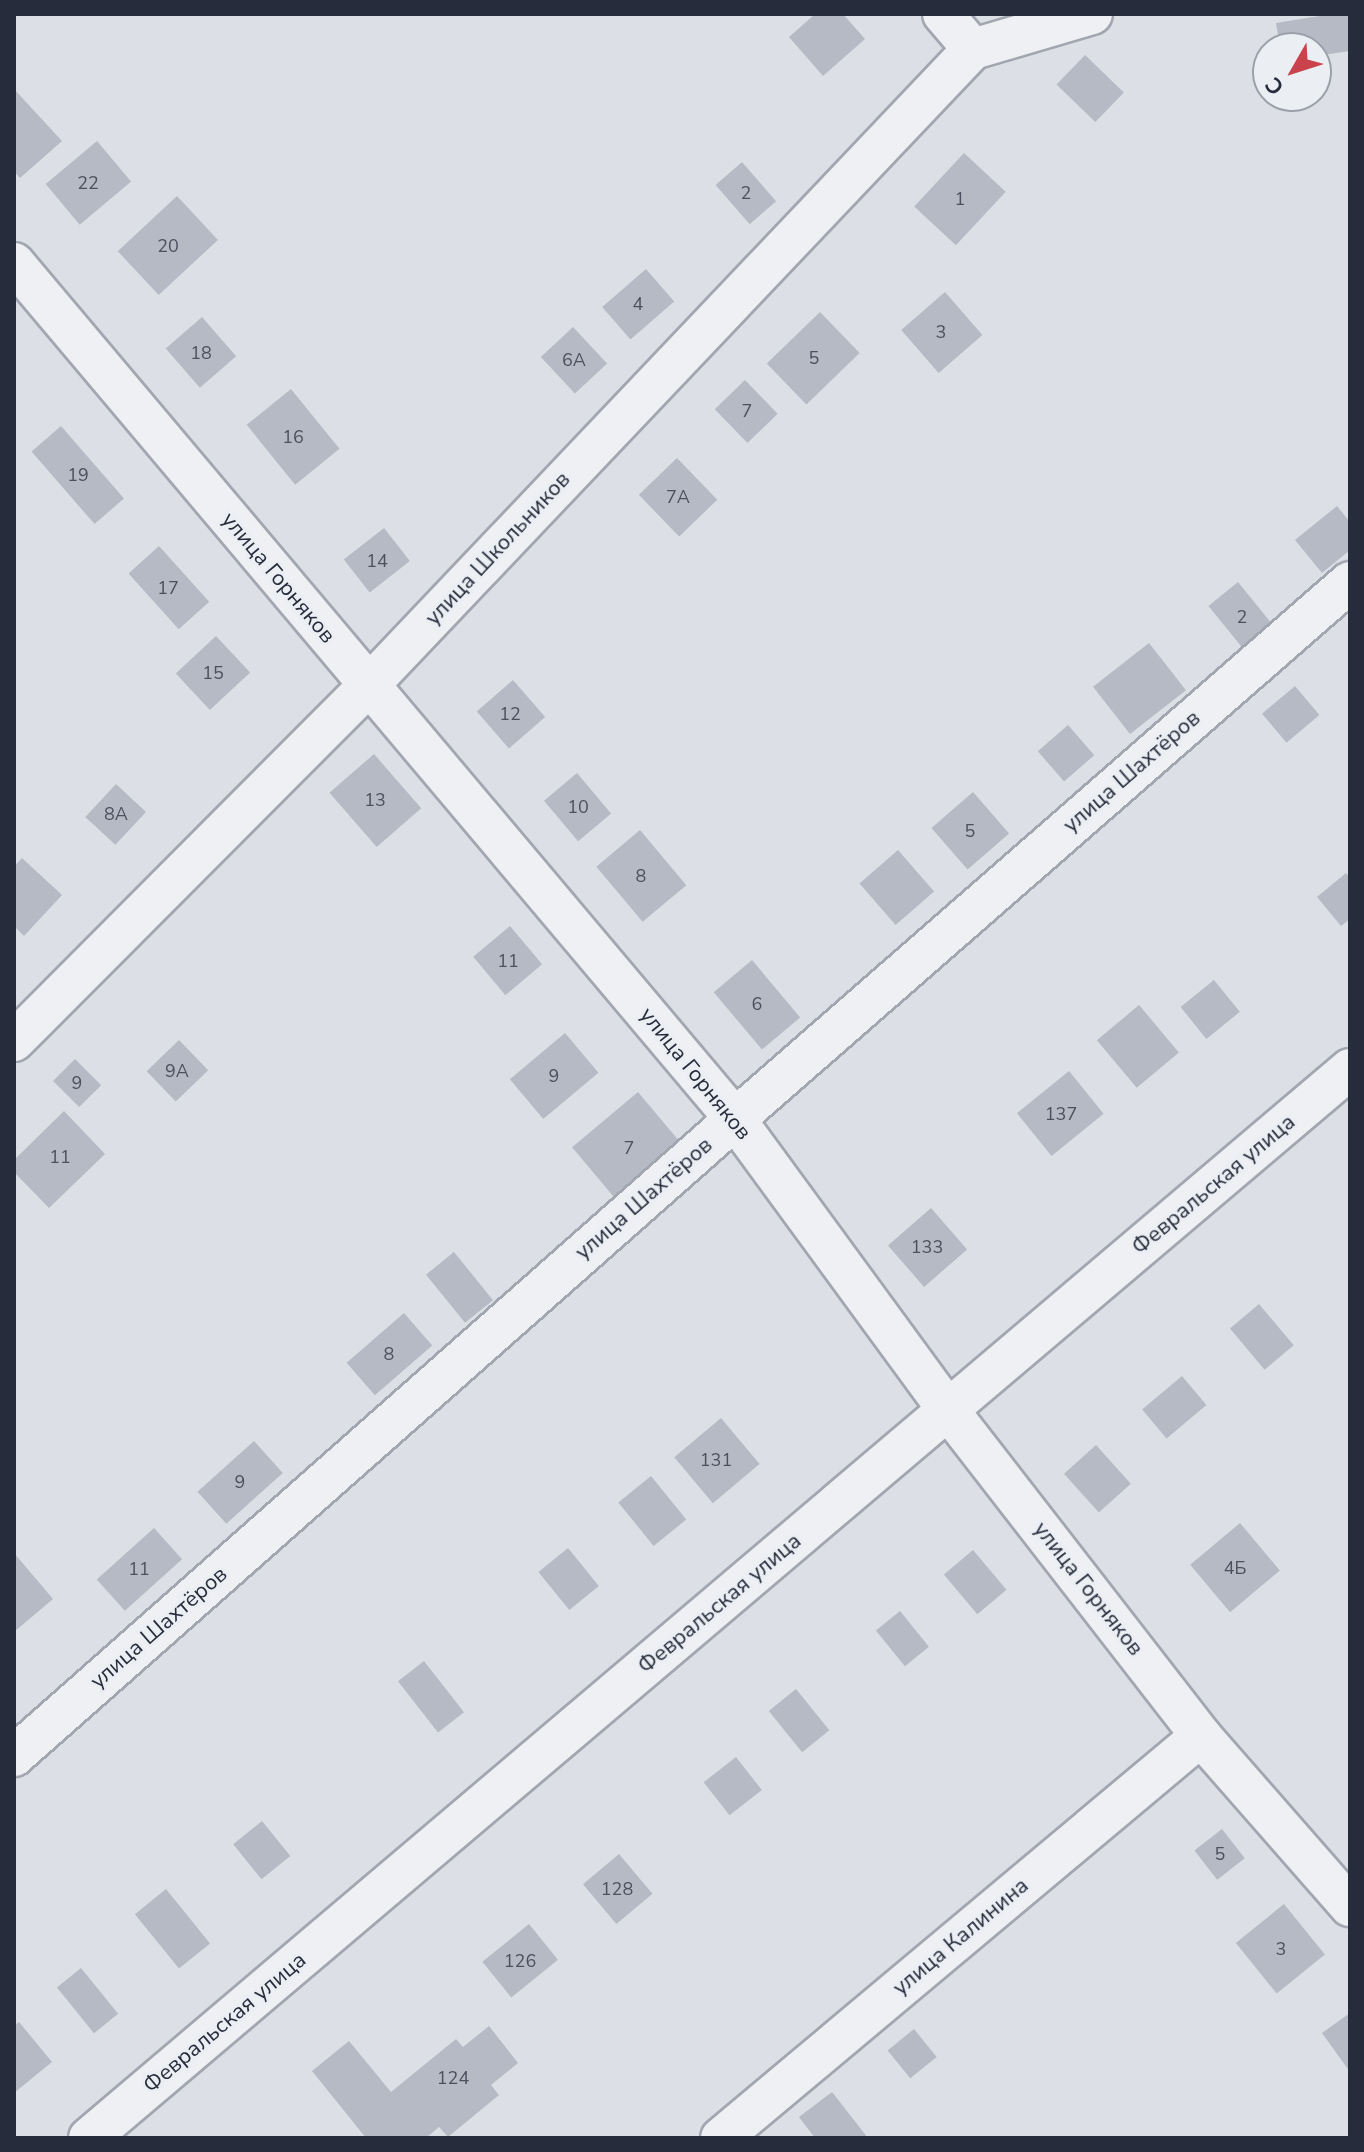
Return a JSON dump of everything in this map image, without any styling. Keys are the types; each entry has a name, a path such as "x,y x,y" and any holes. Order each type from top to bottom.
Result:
{"street":[{"path":"943,14 973,49 1092,14"},
{"name":"улица Школьников","path":"14,1041 369,685 973,49"},
{"name":"улица Горняков","path":"14,263 735,1119 949,1411 1201,1736 1350,1906"},
{"name":"улица Шахтёров","path":"14,1756 735,1119 1350,582"},
{"name":"Февральская улица","path":"89,2138 1350,1069"},
{"name":"улица Калинина","path":"721,2138 1201,1736"}],"building":[{"path":"815,14 843,14 865,39 823,76 789,37"},
{"path":"1350,14 1350,51 1332,54 1332,32 1277,32 1276,23"},
{"path":"1085,55 1124,93 1095,122 1057,84"},
{"path":"14,89 62,141 20,178 14,171"},
{"path":"97,141 131,182 80,225 46,184"},
{"path":"964,153 1006,192 956,245 914,206"},
{"path":"742,162 776,201 750,224 716,185"},
{"path":"177,196 218,240 159,295 118,251"},
{"path":"646,269 674,301 630,340 602,307"},
{"path":"945,292 982,335 939,373 901,330"},
{"path":"820,312 860,353 806,404 767,363"},
{"path":"202,317 236,356 200,388 166,348"},
{"path":"573,327 607,364 575,394 541,357"},
{"path":"745,380 778,414 747,443 715,409"},
{"path":"291,389 339,449 295,485 247,425"},
{"path":"61,426 124,498 95,524 32,452"},
{"path":"677,458 717,500 679,537 639,495"},
{"path":"1337,506 1350,522 1350,550 1322,573 1295,540"},
{"path":"384,528 410,561 370,592 344,559"},
{"path":"159,546 209,602 179,629 129,573"},
{"path":"1238,582 1275,628 1246,652 1208,606"},
{"path":"216,636 250,673 210,710 176,674"},
{"path":"1149,643 1186,690 1130,734 1093,687"},
{"path":"513,680 545,717 509,748 477,711"},
{"path":"1295,686 1319,715 1286,743 1262,714"},
{"path":"1068,725 1094,755 1064,781 1038,751"},
{"path":"374,754 421,808 377,847 329,793"},
{"path":"577,773 611,814 578,841 544,801"},
{"path":"116,784 146,812 115,845 85,817"},
{"path":"973,792 1009,834 968,870 931,828"},
{"path":"640,830 686,885 643,922 596,867"},
{"path":"898,850 934,892 896,925 860,883"},
{"path":"22,858 62,895 24,936 14,926 14,867"},
{"path":"1346,873 1350,878 1350,919 1341,926 1317,897"},
{"path":"510,926 542,964 505,995 473,957"},
{"path":"752,960 800,1017 762,1050 714,992"},
{"path":"1214,980 1240,1012 1206,1039 1181,1007"},
{"path":"1139,1005 1179,1052 1137,1088 1097,1040"},
{"path":"565,1033 598,1073 543,1119 510,1079"},
{"path":"179,1040 208,1070 176,1101 147,1071"},
{"path":"75,1059 101,1085 79,1107 53,1081"},
{"path":"1069,1071 1104,1114 1052,1156 1017,1113"},
{"path":"638,1092 686,1149 620,1205 572,1147"},
{"path":"64,1111 105,1154 49,1208 14,1172 14,1160"},
{"path":"931,1208 967,1250 924,1287 888,1245"},
{"path":"454,1252 493,1300 465,1323 426,1275"},
{"path":"1259,1304 1294,1345 1265,1370 1230,1328"},
{"path":"404,1313 432,1345 375,1395 347,1363"},
{"path":"1182,1376 1206,1405 1167,1439 1142,1409"},
{"path":"721,1418 760,1464 713,1503 674,1457"},
{"path":"254,1441 283,1473 226,1524 198,1492"},
{"path":"1096,1445 1131,1484 1099,1512 1064,1474"},
{"path":"651,1476 686,1520 654,1546 618,1502"},
{"path":"1240,1523 1280,1570 1230,1612 1190,1565"},
{"path":"154,1528 182,1559 125,1611 97,1580"},
{"path":"568,1548 599,1586 569,1610 538,1572"},
{"path":"973,1550 1006,1590 977,1614 944,1574"},
{"path":"14,1553 53,1599 14,1632"},
{"path":"900,1611 929,1647 905,1666 876,1631"},
{"path":"424,1661 464,1712 438,1733 398,1681"},
{"path":"796,1689 829,1730 802,1752 769,1711"},
{"path":"736,1757 762,1790 730,1815 704,1782"},
{"path":"262,1821 290,1856 262,1879 233,1844"},
{"path":"1222,1829 1245,1858 1217,1880 1194,1851"},
{"path":"619,1854 652,1894 616,1924 583,1884"},
{"path":"166,1889 210,1943 179,1969 135,1914"},
{"path":"1284,1904 1325,1955 1277,1994 1236,1943"},
{"path":"529,1924 558,1960 511,1998 482,1962"},
{"path":"81,1968 118,2014 94,2033 57,1988"},
{"path":"1350,2013 1350,2072 1322,2033"},
{"path":"19,2022 52,2062 14,2093 14,2026"},
{"path":"489,2026 518,2063 491,2085 499,2095 448,2137 439,2127 426,2138 366,2138 312,2071 349,2041 391,2092 456,2039 463,2047"},
{"path":"914,2029 937,2057 910,2078 888,2050"},
{"path":"832,2092 868,2138 815,2138 799,2117"}]}
